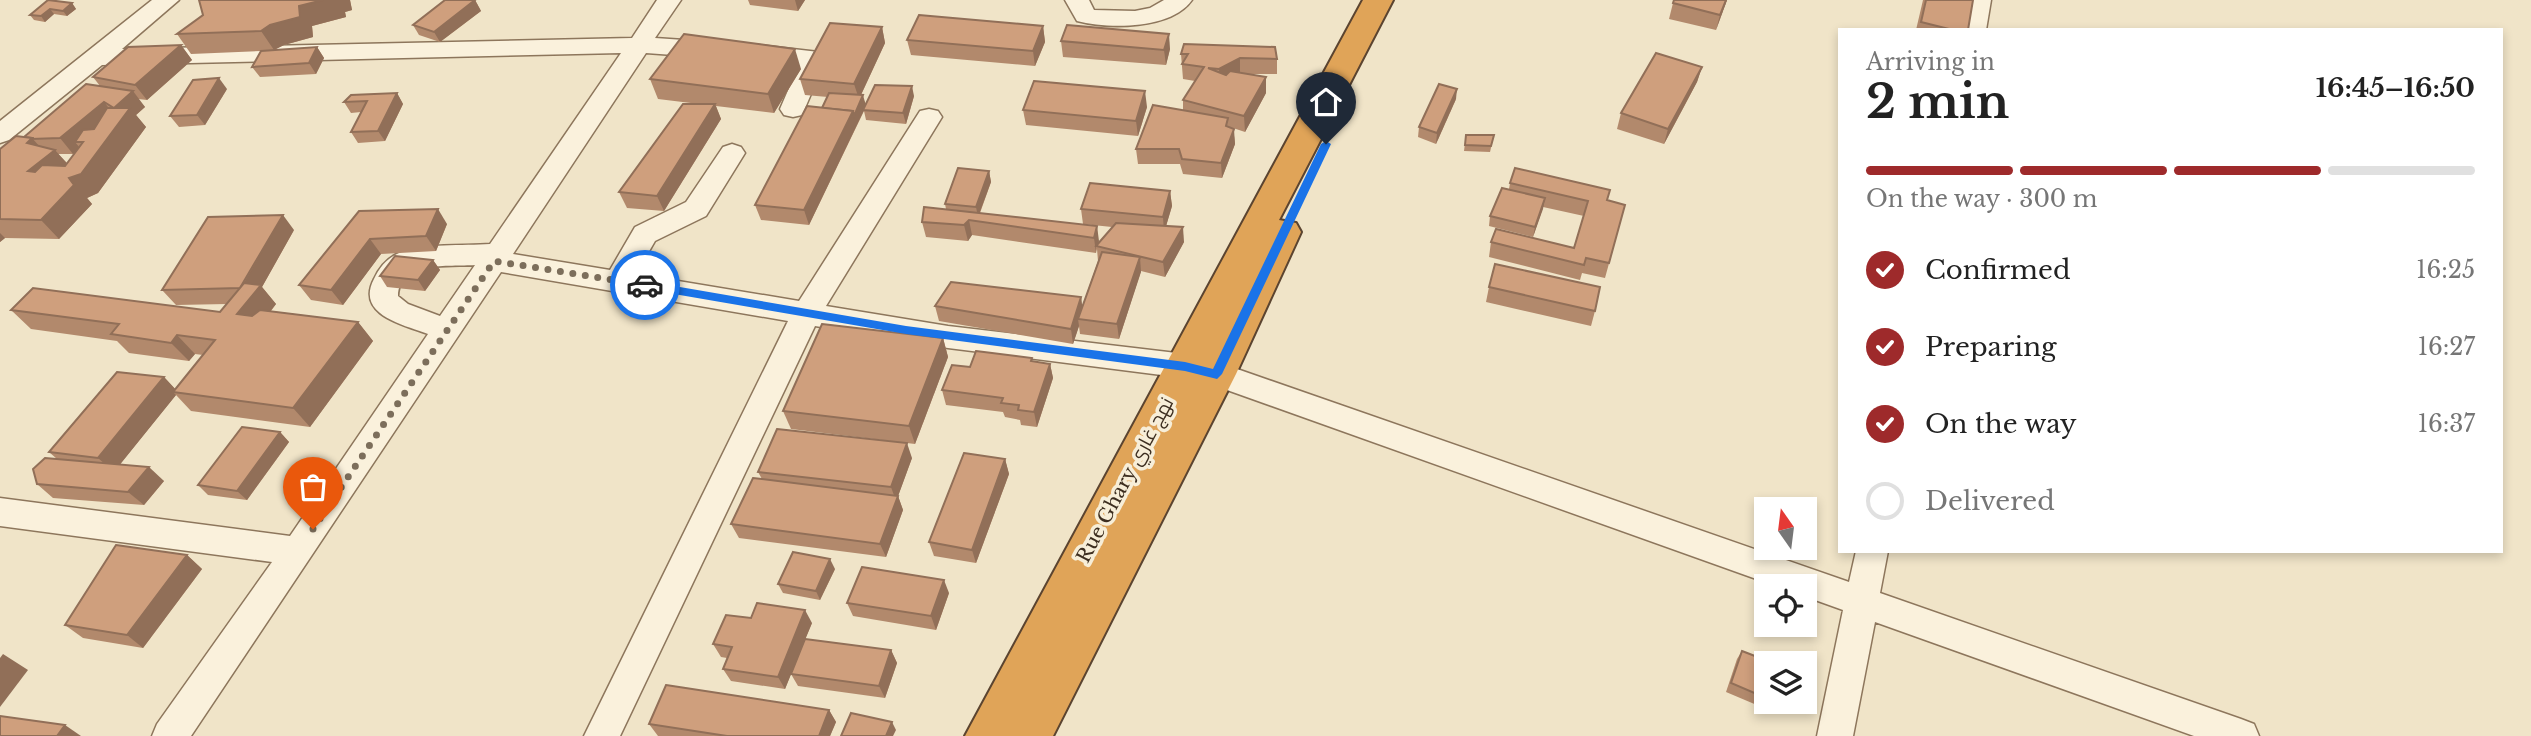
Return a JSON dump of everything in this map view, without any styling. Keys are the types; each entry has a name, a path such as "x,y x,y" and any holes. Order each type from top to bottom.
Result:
{"highway":[{"name":"Rue Ghary نهج غاري","path":"1029,736 1201,370 1303,164 1378,0"},
{"name":"Rue Ghary نهج غاري","path":"1303,164 1405,0"},
{"name":"Rue Ghary نهج غاري","path":"988,736 1201,370"}],"street":[{"path":"0,134 12,111 95,57 167,0"},
{"path":"1077,0 1085,16 1127,20 1155,15 1180,0"},
{"path":"1974,28 1979,0"},
{"path":"170,736 639,45 671,2"},
{"path":"95,57 639,45 810,58 811,66 793,109"},
{"path":"602,736 807,312 929,117"},
{"path":"618,281 645,234 696,209 732,153"},
{"path":"447,330 398,312 384,300 382,291 396,266 409,260 496,257 618,281 948,337 1201,370 2241,736"},
{"path":"0,512 298,551"},
{"path":"1835,736 1872,553"}],"building":[{"path":"48,0 72,3 63,11 50,9 41,16 30,15"},
{"path":"199,0 323,0 299,6 300,17 270,25 261,31 177,34 203,15"},
{"path":"445,0 475,0 434,32 413,25"},
{"path":"1674,0 1726,0 1720,15 1673,3"},
{"path":"1926,0 1973,0 1968,28 1945,28 1921,22"},
{"path":"919,15 1043,26 1033,51 907,40"},
{"path":"830,23 882,27 854,84 800,79"},
{"path":"1067,25 1169,34 1164,50 1061,41"},
{"path":"684,34 795,49 768,94 650,79"},
{"path":"1184,44 1275,47 1277,59 1240,58 1219,69 1208,68 1226,75 1230,71 1266,77 1244,116 1183,100 1204,67 1182,64 1188,54 1181,54"},
{"path":"181,45 135,85 93,77 128,47"},
{"path":"317,47 309,63 252,67 261,51"},
{"path":"1656,53 1702,67 1668,129 1621,113"},
{"path":"219,78 197,115 170,116 193,80"},
{"path":"1034,81 1145,91 1136,121 1023,110"},
{"path":"86,84 133,91 114,108 104,102 60,138 24,137"},
{"path":"1439,84 1457,89 1437,133 1419,127"},
{"path":"875,85 912,86 903,113 863,110"},
{"path":"397,93 378,131 351,132 367,101 344,102 351,95"},
{"path":"829,93 863,95 854,116 853,111 822,108"},
{"path":"683,104 715,104 657,196 619,192"},
{"path":"1153,105 1228,118 1226,126 1234,129 1221,163 1182,159 1179,149 1136,149"},
{"path":"807,106 853,111 804,210 755,205"},
{"path":"107,108 130,108 81,174 69,178 74,185 41,220 0,219 0,149 16,136 32,138 27,143 55,150 28,171 35,172 42,165 65,166 83,142 75,142 83,130 94,129"},
{"path":"1466,135 1494,135 1491,146 1465,145"},
{"path":"958,168 989,171 976,207 945,204"},
{"path":"1515,168 1610,190 1607,200 1625,205 1609,263 1586,258 1584,265 1491,242 1496,229 1574,248 1588,201 1510,183"},
{"path":"1090,183 1170,191 1163,217 1081,209"},
{"path":"1502,188 1545,198 1535,227 1490,216"},
{"path":"924,207 1097,226 1094,238 969,220 964,225 922,222"},
{"path":"438,209 426,236 370,239 331,290 299,285 359,211"},
{"path":"283,215 240,288 162,290 208,217"},
{"path":"1116,223 1183,227 1163,262 1096,246"},
{"path":"1102,252 1140,257 1117,324 1078,319"},
{"path":"395,256 433,260 418,280 380,276"},
{"path":"1495,264 1600,287 1595,311 1489,287"},
{"path":"951,282 1081,297 1071,329 935,306"},
{"path":"244,283 261,285 237,314 252,316 260,310 358,322 293,408 173,392 215,340 177,335 171,343 111,334 119,324 11,310 33,288 220,312"},
{"path":"822,324 943,338 909,426 783,411"},
{"path":"976,351 1032,358 1031,361 1050,364 1034,412 1018,410 1019,405 1001,403 1003,398 942,390 952,365 970,367"},
{"path":"117,372 164,377 98,458 49,452"},
{"path":"242,427 280,432 237,491 198,485"},
{"path":"777,429 907,443 891,487 758,472"},
{"path":"964,453 1005,459 972,550 929,542"},
{"path":"45,458 149,467 128,492 37,484 33,469"},
{"path":"753,478 898,496 880,544 731,524"},
{"path":"116,545 187,555 127,635 65,625"},
{"path":"793,552 830,559 816,591 778,584"},
{"path":"862,567 944,580 931,616 847,603"},
{"path":"757,603 805,610 778,677 723,669 732,647 713,644 726,615 751,618"},
{"path":"805,639 891,650 879,686 791,674"},
{"path":"1742,651 1754,656 1754,693 1731,683"},
{"path":"666,685 829,710 819,736 727,736 649,724"},
{"path":"851,713 892,722 886,736 841,736"},
{"path":"0,716 65,725 57,736 0,736"}],"way so far":[{"path":"313,529 494,261 645,285"}],"route":[{"path":"645,285 948,337 1185,366 1217,374 1326,144"}]}
